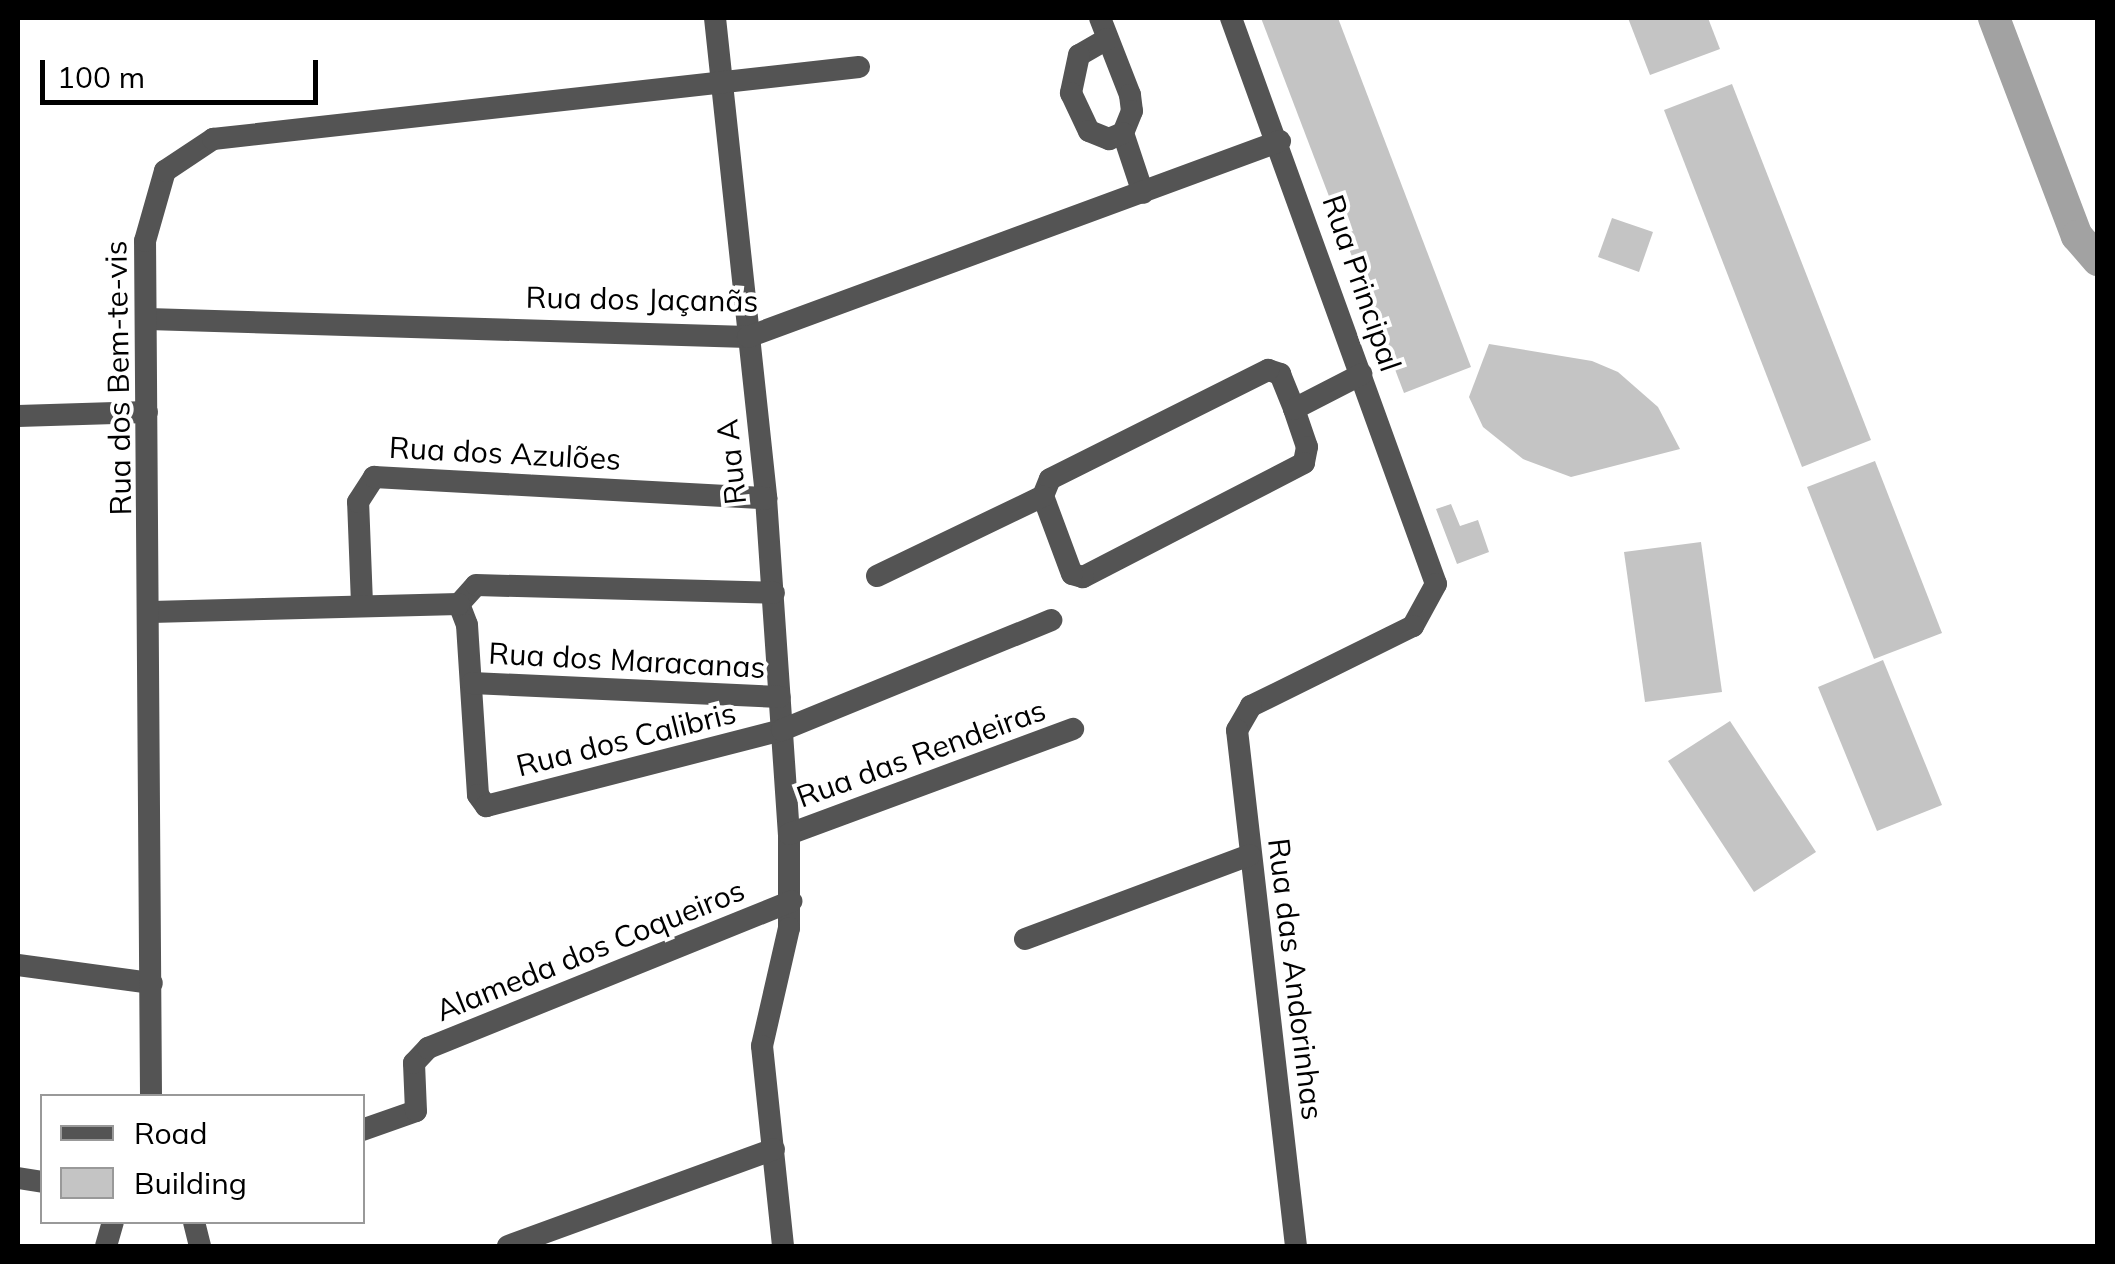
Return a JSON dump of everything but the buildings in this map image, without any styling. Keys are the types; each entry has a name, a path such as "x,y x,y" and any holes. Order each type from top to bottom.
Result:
{"street":[{"name":"Rua A","path":"714,18 766,498 789,834 791,901 762,1046 774,1149 777,1244"},
{"name":"Rua Principal","path":"1231,18 1280,142 1433,569 1432,601 1413,626 1251,706 1241,719"},
{"path":"1123,133 1109,139 1089,131 1071,93 1079,55 1104,28 1130,95 1132,111 1123,133 1144,193"},
{"name":"Rua dos Bem-te-vis","path":"151,1094 146,222 156,185 177,159 212,139 860,66"},
{"name":"Rua dos Jaçanãs","path":"148,319 748,337 1280,142"},
{"path":"877,576 1260,372 1280,374 1308,456 1292,473 1077,576 1068,567 1046,487"},
{"path":"1294,409 1362,374"},
{"path":"18,416 147,412"},
{"name":"Rua dos Azulões","path":"362,604 358,502 374,477 766,498"},
{"path":"151,612 459,604 476,585 774,592"},
{"name":"Rua dos Maracanas","path":"459,604 472,682 478,795 486,806"},
{"name":"Rua dos Calibris","path":"486,806 782,730 1051,620"},
{"name":"Rua dos Maracanas","path":"472,682 780,697"},
{"name":"Rua das Andorinhas","path":"1241,719 1236,746 1296,1246"},
{"name":"Rua das Rendeiras","path":"789,834 1074,729"},
{"path":"1025,939 1250,855"},
{"name":"Alameda dos Coqueiros","path":"365,1129 411,1116 417,1106 414,1062 428,1048 791,901"},
{"path":"18,965 152,982"},
{"path":"508,1246 774,1149"}],"waterway":[{"path":"1994,18 2077,236 2098,260"}]}
